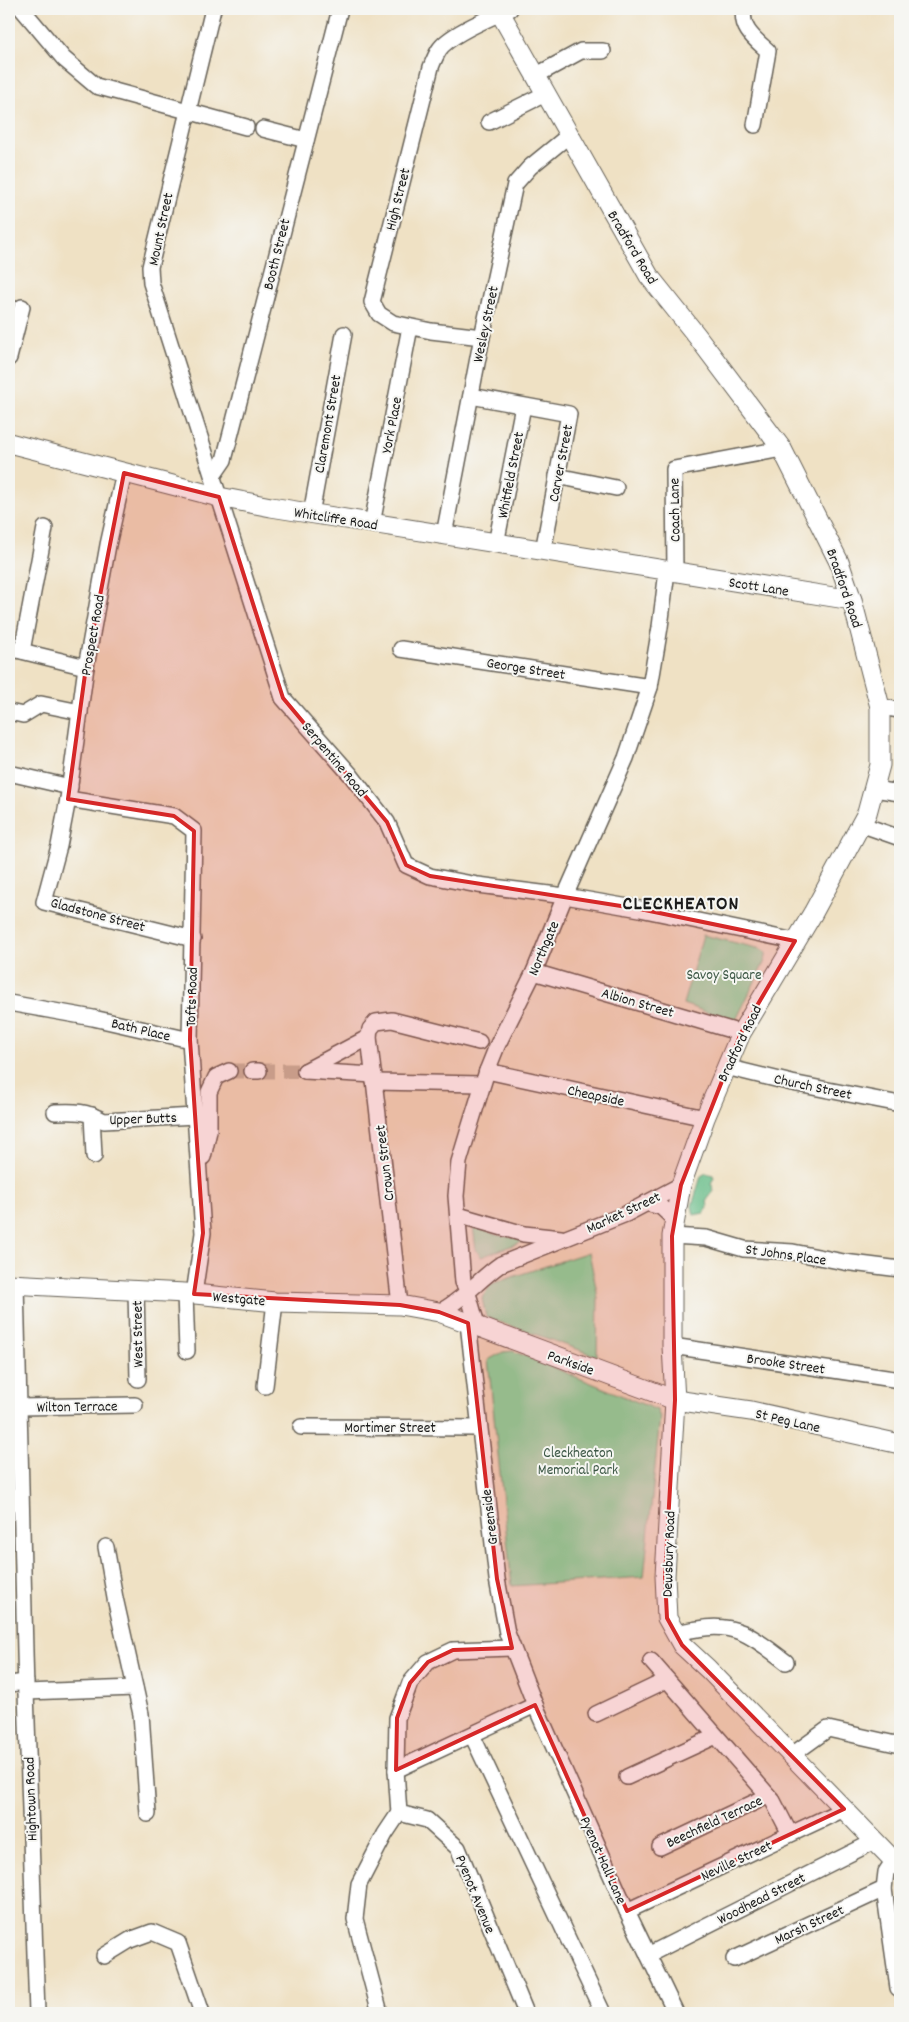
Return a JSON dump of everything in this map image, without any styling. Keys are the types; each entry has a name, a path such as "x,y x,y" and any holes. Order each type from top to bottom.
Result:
{"main road":[{"name":"Bradford Road","path":"503,10 535,76 649,276 782,449 839,562 852,600 880,708 880,765 867,813 813,912 741,1032 705,1118 681,1185"},
{"name":"Whitcliffe Road","path":"9,443 219,497 311,514 671,572"},
{"name":"Scott Lane","path":"671,572 852,600"},
{"name":"Dewsbury Road","path":"681,1185 674,1228 672,1346 675,1400 665,1576 667,1618 682,1645 891,1854"},
{"name":"Westgate","path":"13,1284 136,1290 275,1302 400,1306 439,1312 473,1326"},
{"name":"Parkside","path":"473,1326 675,1400"},
{"name":"St Peg Lane","path":"675,1400 751,1412 900,1444"}],"street":[{"path":"22,9 64,59 96,86 246,126"},
{"name":"Mount Street","path":"213,9 150,267 151,283 213,476"},
{"name":"Booth Street","path":"213,476 224,460 340,9"},
{"path":"744,9 742,18 749,34 768,51 755,125"},
{"name":"High Street","path":"482,337 393,323 379,314 372,302 430,67 440,48 461,33 503,10"},
{"path":"535,76 581,51 603,51"},
{"path":"490,122 546,94"},
{"path":"263,129 306,140"},
{"name":"Wesley Street","path":"444,536 482,337 516,184 530,167 568,136"},
{"path":"9,358 22,308"},
{"name":"York Place","path":"372,524 410,327"},
{"name":"Claremont Street","path":"311,514 344,334"},
{"name":"Carver Street","path":"471,396 569,414 543,551"},
{"name":"Whitfield Street","path":"496,544 523,406"},
{"name":"Coach Lane","path":"671,572 674,468 782,449"},
{"name":"Prospect Road","path":"69,793 86,667 108,545 124,473"},
{"path":"213,476 219,497"},
{"path":"557,476 616,488"},
{"name":"Serpentine Road","path":"219,497 283,698 350,774 387,822 406,865 430,876 440,878 640,909 795,941"},
{"path":"46,528 15,649 86,667"},
{"name":"Northgate","path":"473,1326 468,1291 463,1282 456,1196 459,1162 484,1078 534,972 623,764 650,687 671,572"},
{"name":"George Street","path":"401,649 650,687"},
{"path":"9,712 23,715 41,704 80,712"},
{"path":"880,708 900,710"},
{"path":"9,773 69,793"},
{"path":"874,789 900,793"},
{"name":"Tofts Road","path":"69,793 174,816 194,830 190,1040 203,1233 190,1294 187,1351"},
{"name":"Gladstone Street","path":"69,793 44,902 193,939"},
{"path":"860,824 900,838"},
{"name":"Albion Street","path":"534,972 741,1032"},
{"name":"Bath Place","path":"9,1003 93,1018 190,1040"},
{"path":"369,1038 370,1029 376,1022 392,1020 478,1042"},
{"name":"Cheapside","path":"369,1038 305,1071 374,1079 484,1078 705,1118"},
{"name":"Crown Street","path":"369,1038 400,1306"},
{"name":"Church Street","path":"726,1067 792,1083 900,1104"},
{"path":"200,1170 209,1131 209,1092 216,1078 229,1071"},
{"name":"Upper Butts","path":"55,1112 76,1110 104,1121 195,1116"},
{"name":"Upper Butts","path":"92,1115 94,1156"},
{"name":"Market Street","path":"439,1312 454,1305 483,1276 501,1264 626,1214 681,1185"},
{"path":"646,1204 662,1207 674,1228"},
{"name":"Market Street","path":"458,1215 524,1234 565,1238"},
{"name":"St Johns Place","path":"674,1228 744,1249 794,1252 844,1262 900,1269"},
{"name":"Hightown Road","path":"13,1284 20,1407 26,1687 37,2013"},
{"name":"West Street","path":"136,1290 138,1378"},
{"path":"265,1386 275,1302"},
{"name":"Greenside","path":"473,1326 479,1428 497,1579 505,1624 512,1648 534,1705"},
{"name":"Brooke Street","path":"672,1346 900,1380"},
{"name":"Wilton Terrace","path":"20,1407 135,1405"},
{"name":"Mortimer Street","path":"301,1427 479,1428"},
{"path":"106,1547 115,1598 142,1714 148,1814"},
{"path":"676,1634 713,1626 732,1628 751,1636 786,1662"},
{"path":"380,2013 355,1919 359,1884 385,1834 399,1812 396,1770 397,1718 410,1683 428,1662 454,1650 512,1648"},
{"path":"651,1662 773,1801 790,1834"},
{"path":"596,1714 667,1680"},
{"path":"9,1684 26,1687 135,1688"},
{"path":"396,1770 534,1705"},
{"name":"Pyenot Hall Lane","path":"534,1705 627,1911 676,2013"},
{"path":"792,1755 828,1729 900,1745"},
{"path":"472,1735 603,2013"},
{"path":"627,1777 716,1736"},
{"name":"Beechfield Terrace","path":"660,1846 768,1796"},
{"name":"Neville Street","path":"627,1911 844,1809"},
{"name":"Pyenot Avenue","path":"399,1812 427,1820 458,1848 526,2013"},
{"path":"891,1854 884,1889 899,1988"},
{"name":"Woodhead Street","path":"648,1955 891,1854"},
{"name":"Marsh Street","path":"734,1959 884,1889"},
{"path":"104,1956 130,1940 152,1932 178,1943 202,2013"}],"highlighted area":[{"path":"124,473 219,497 283,698 387,822 406,865 430,876 640,909 795,941 741,1033 681,1185 672,1236 675,1400 665,1576 667,1618 682,1645 844,1809 627,1911 535,1705 396,1770 397,1718 410,1683 428,1662 453,1650 512,1648 497,1579 468,1323 439,1312 400,1305 194,1294 203,1233 190,1040 194,831 174,816 68,799 86,667"}],"green space":[{"name":"Savoy Square","path":"703,935 761,949 766,952 764,963 735,1022 683,1004"},
{"path":"706,1173 713,1175 714,1178 711,1183 714,1191 707,1200 708,1208 704,1213 694,1215 692,1206 701,1176"},
{"path":"473,1226 497,1235 527,1240 481,1257 476,1250"},
{"path":"589,1252 598,1298 597,1356 486,1317 482,1298 491,1284"},
{"name":"Cleckheaton Memorial Park","path":"513,1351 657,1410 660,1417 644,1577 512,1586 488,1360 503,1352"}],"tunnel":[{"path":"229,1071 252,1071"},
{"path":"259,1071 305,1071"}],"district":[{"name":"CLECKHEATON","path":"681,902"}]}
